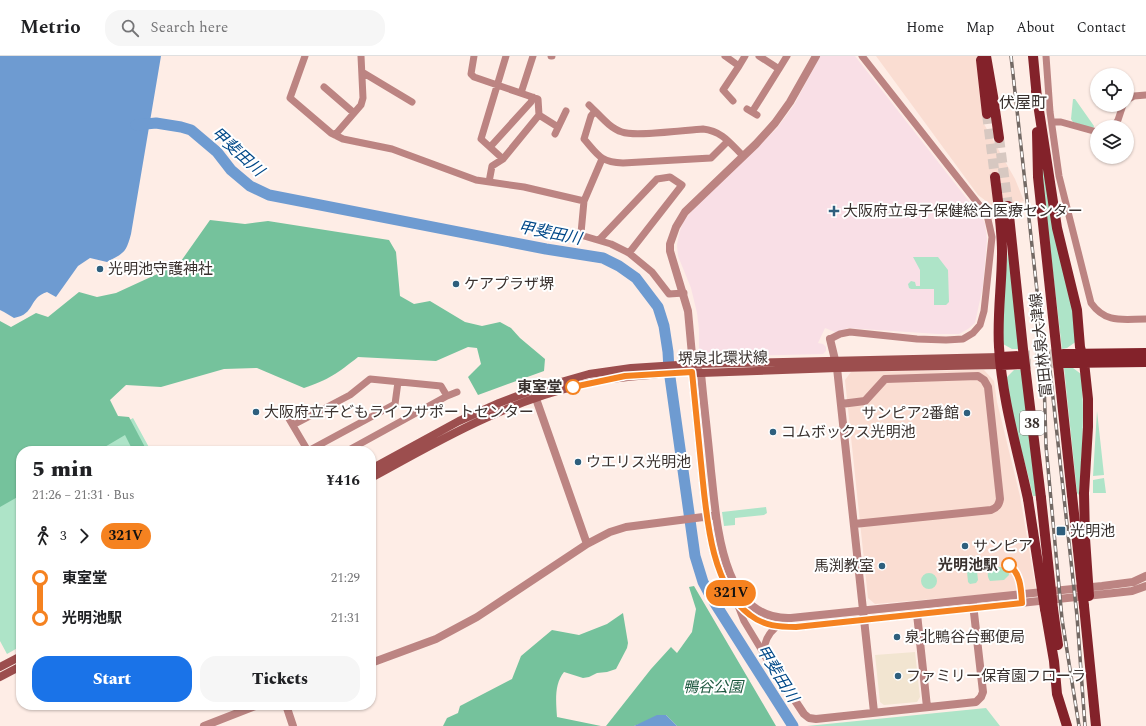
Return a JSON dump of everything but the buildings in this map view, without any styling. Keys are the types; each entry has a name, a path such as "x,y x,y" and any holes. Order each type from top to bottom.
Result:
{"main road":[{"path":"980,56 987,114"},
{"path":"986,56 999,138"},
{"name":"富田林泉大津線","path":"1033,56 1036,91 1038,177 1072,495 1087,605 1096,726"},
{"path":"1036,91 1057,228 1077,310 1088,400 1084,493 1087,605"},
{"path":"995,177 1002,237 1002,275 998,320 1000,361 1009,419 1028,499 1049,609"},
{"name":"富田林泉大津線","path":"1008,206 1041,498 1049,609 1067,726"},
{"name":"富田林泉大津線","path":"1063,359 1146,353"},
{"name":"富田林泉大津線","path":"1083,358 1146,362"},
{"name":"富田林泉大津線","path":"1000,361 1021,360"},
{"name":"堺泉北環状線","path":"376,464 499,403 534,394 589,374 631,368 661,370 677,369 693,364 836,365 1000,361"},
{"name":"堺泉北環状線","path":"677,369 701,373 836,365"},
{"name":"堺泉北環状線","path":"376,475 534,394"},
{"path":"0,667 16,659"},
{"path":"0,677 16,669"}],"street":[{"path":"305,56 290,98 335,135 343,139 392,149 458,174 489,182 524,187 584,200"},
{"path":"335,135 361,105 363,98 361,56"},
{"path":"474,56 471,74 474,77 538,99 539,115 503,158 492,166 489,182"},
{"path":"503,158 491,146 481,139 506,56"},
{"path":"521,92 533,56"},
{"path":"725,56 739,66"},
{"path":"733,101 723,90 745,56"},
{"path":"759,56 779,69"},
{"path":"752,112 768,94 779,69 787,56"},
{"path":"816,56 782,114 756,144 685,212 676,227 670,244 670,251 684,293 689,318 703,517 721,575 736,602 744,621 764,654 808,718 816,719 976,702 981,697 983,692 972,599"},
{"path":"862,56 987,215 992,237 984,311 980,325 973,333 963,339 946,340 917,339 850,332 830,338 836,365 841,404 874,712"},
{"path":"1046,56 1059,176 1091,303 1097,311 1114,320 1146,319"},
{"path":"362,72 412,102"},
{"path":"324,87 354,113"},
{"path":"1134,96 1146,95"},
{"path":"491,146 533,97"},
{"path":"588,105 614,128 624,133 703,128 720,133 742,156"},
{"path":"555,134 566,111"},
{"path":"595,111 591,116 584,138 602,159 623,164 711,158 728,141"},
{"path":"539,115 558,127"},
{"path":"1052,122 1061,122 1090,130"},
{"path":"602,159 584,200 581,233 584,236 611,244 629,253 652,272 669,294 684,293"},
{"path":"599,240 657,179 670,177 682,185 629,253"},
{"path":"693,364 701,373 716,516 720,544 726,564 733,581 743,596 753,607 770,616 782,618 864,611 1133,582 1146,576"},
{"path":"841,404 865,401 885,379 978,376 984,380 988,386 1000,499 996,508 991,510 854,524"},
{"path":"294,425 350,395 370,379 441,386 447,396"},
{"path":"317,446 395,404 398,382"},
{"path":"356,446 457,392"},
{"path":"534,394 587,544"},
{"path":"282,407 305,446"},
{"path":"376,661 436,639 477,617 587,544 610,532 626,527 716,516"},
{"path":"736,602 756,620 776,626 796,627 1132,591 1146,586"},
{"path":"917,614 927,707"},
{"path":"764,654 764,643 776,626"},
{"path":"204,726 245,710"},
{"path":"288,710 293,726"}],"shaded area":[{"name":"大阪府立母子保健総合医療センター","path":"820,56 855,56 985,223 987,239 983,286 975,323 959,334 847,328 845,331 835,332 825,328 818,343 823,344 826,347 826,351 823,354 709,357 699,350 697,313 691,288 678,256 677,245 683,222 697,205 777,128 794,105"},
{"path":"876,56 977,56 984,124 1015,179 1024,201 1004,206 1000,176 990,177 994,207 978,195"},
{"path":"984,370 994,381 997,402 1020,496 1036,590 875,604 868,598 845,380 851,372"},
{"name":"ファミリー保育園フローラ","path":"915,652 920,697 917,702 884,705 880,702 875,655"}],"green space":[{"path":"1073,99 1075,99 1090,120 1090,128 1073,122 1071,119"},
{"path":"1045,160 1075,314 1077,341 1067,348 1062,349 1040,162"},
{"path":"210,220 245,224 268,221 389,240 396,252 400,296 414,304 430,301 465,322 482,326 500,322 511,328 520,338 545,359 544,371 478,395 468,377 481,364 477,348 468,347 436,361 358,357 332,376 304,388 257,368 224,369 161,387 126,385 110,400 118,416 129,417 144,446 130,446 125,435 106,446 16,446 16,498 0,507 0,321 11,327 36,313 48,317 79,292 97,297 116,293 179,264"},
{"path":"1008,251 1020,349 1012,349 1003,344 1003,300"},
{"path":"913,257 938,257 948,270 949,302 946,305 934,305 934,289 909,288 908,284 911,281 915,282 916,286 920,286 920,270"},
{"path":"1064,368 1073,368 1081,374 1083,419 1079,495 1077,493"},
{"path":"1014,370 1022,370 1036,496 1033,496 1016,431 1006,378"},
{"path":"1097,411 1104,475 1093,476"},
{"path":"133,418 148,446 87,446"},
{"path":"1104,478 1106,493 1093,493 1093,480"},
{"path":"16,489 16,649 7,654 0,641 0,499"},
{"path":"766,507 767,513 764,515 735,518 735,525 724,526 722,512"},
{"path":"998,567 1006,569 1009,575 1004,580 990,581 988,573 990,568"},
{"path":"974,569 977,571 978,580 976,583 970,584 968,582 967,572 968,570"},
{"path":"929,573 935,575 937,581 935,587 929,589 923,587 921,581 923,575"},
{"name":"鴨谷公園","path":"694,586 776,726 677,726 666,715 634,726 606,726 651,669 671,647 677,653 692,632 696,609 689,587"},
{"path":"623,613 628,643 616,669 583,678 564,672 557,688 557,717 601,726 443,726 447,718 458,713 460,706 512,679 521,656 552,630 579,635 607,624"},
{"path":"986,708 1000,726 807,726"}],"water":[{"path":"0,56 161,56 131,234 126,249 124,252 107,262 90,258 78,266 56,297 47,292 41,295 26,313 14,318 0,310"},
{"path":"657,715 666,715 677,726 634,726"}],"waterway":[{"name":"甲斐田川","path":"136,125 156,123 191,130 217,152 231,170 250,186 269,195 546,249 603,258 619,266 636,278 658,307 664,326 695,556 703,582 793,726"}],"tunnel":[{"path":"987,114 995,177"},
{"path":"999,138 1008,206"},
{"path":"1020,356 1063,354"},
{"path":"1021,364 1064,363"}],"railway":[{"path":"1011,56 1043,345 1046,446 1062,619 1079,726"},
{"path":"1048,352 1077,616 1085,726"}],"bus line":[{"name":"321V","path":"573,387 625,376 692,372 707,517 714,554 721,575 736,602 756,620 776,626 796,627 1022,603 1019,580 1014,569 1009,565"}],"place":[{"name":"大阪府立母子保健総合医療センター","path":"834,211"},
{"name":"光明池守護神社","path":"100,269"},
{"name":"ケアプラザ堺","path":"456,284"},
{"name":"東室堂","path":"573,387"},
{"name":"大阪府立子どもライフサポートセンター","path":"256,412"},
{"name":"サンピア2番館","path":"967,413"},
{"name":"コムボックス光明池","path":"773,432"},
{"name":"ウエリス光明池","path":"578,462"},
{"name":"光明池","path":"1061,531"},
{"name":"サンピア","path":"965,546"},
{"name":"光明池駅","path":"1009,565"},
{"name":"馬渕教室","path":"882,566"},
{"name":"泉北鴨谷台郵便局","path":"897,637"},
{"name":"ファミリー保育園フローラ","path":"898,676"}],"district":[{"name":"伏屋町","path":"1023,102"}]}
